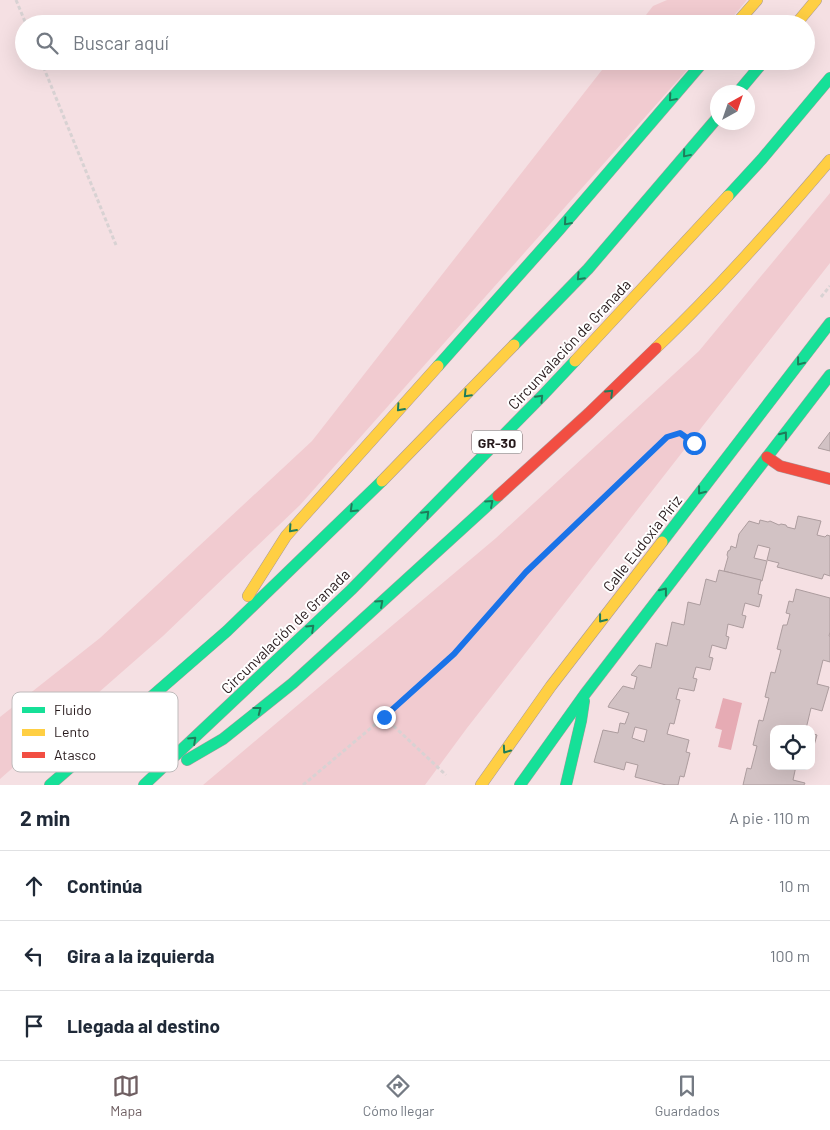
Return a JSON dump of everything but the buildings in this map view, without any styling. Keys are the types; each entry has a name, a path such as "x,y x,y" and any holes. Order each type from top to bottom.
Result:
{"main road":[{"path":"744,15 757,0"},
{"path":"804,15 816,0"},
{"path":"227,631 286,536 559,230 696,70"},
{"path":"744,85 756,70"},
{"name":"Circunvalación de Granada","path":"178,753 351,590 544,394 762,159 830,78"},
{"path":"157,692 227,631 398,466 588,269 710,126"},
{"path":"178,765 223,739 293,683 589,413 684,322 782,217 830,160"},
{"name":"Calle Eudoxia Píriz","path":"481,785 551,686 830,323"},
{"path":"520,785 585,694 830,375"},
{"path":"767,457 780,466 830,479"},
{"path":"566,785 581,721 585,694"},
{"path":"50,785 65,772"},
{"name":"Circunvalación de Granada","path":"144,785 158,772"},
{"path":"144,785 166,772"}],"path":[{"path":"16,0 22,15"},
{"path":"45,70 116,245"},
{"path":"303,785 384,717 454,654 526,572 667,437 680,433 694,443"},
{"path":"384,717 446,776"}],"shaded area":[{"path":"667,0 747,0 734,15 646,15 653,6"},
{"path":"602,70 687,70 300,505 163,636 99,692 32,692 100,638 312,441"},
{"path":"830,193 830,263 467,728 425,785 203,785 496,538 699,351"},
{"path":"723,698 742,703 731,750 718,747 722,730 715,728"},
{"path":"12,708 12,768 0,779 0,717"}],"traffic: fast":[{"path":"438,366 559,230 696,70"},
{"path":"744,85 756,70"},
{"path":"728,196 762,159 830,78"},
{"path":"514,345 588,269 710,126"},
{"path":"662,542 830,323"},
{"path":"178,753 351,590 575,361"},
{"path":"520,785 585,694 830,375"},
{"path":"157,692 227,631 382,481"},
{"path":"187,760 223,739 293,683 498,496"},
{"path":"566,785 584,701"},
{"path":"50,785 65,772"},
{"path":"144,785 158,772"}],"traffic: slow":[{"path":"744,15 757,0"},
{"path":"804,15 816,0"},
{"path":"656,348 746,256 830,160"},
{"path":"575,361 728,196"},
{"path":"382,481 514,345"},
{"path":"248,596 286,536 438,366"},
{"path":"481,785 551,686 662,542"}],"traffic: jam":[{"path":"498,496 589,413 656,348"},
{"path":"767,457 780,466 830,479"}],"route":[{"path":"384,717 454,654 526,572 667,437 680,433 694,443"}]}
